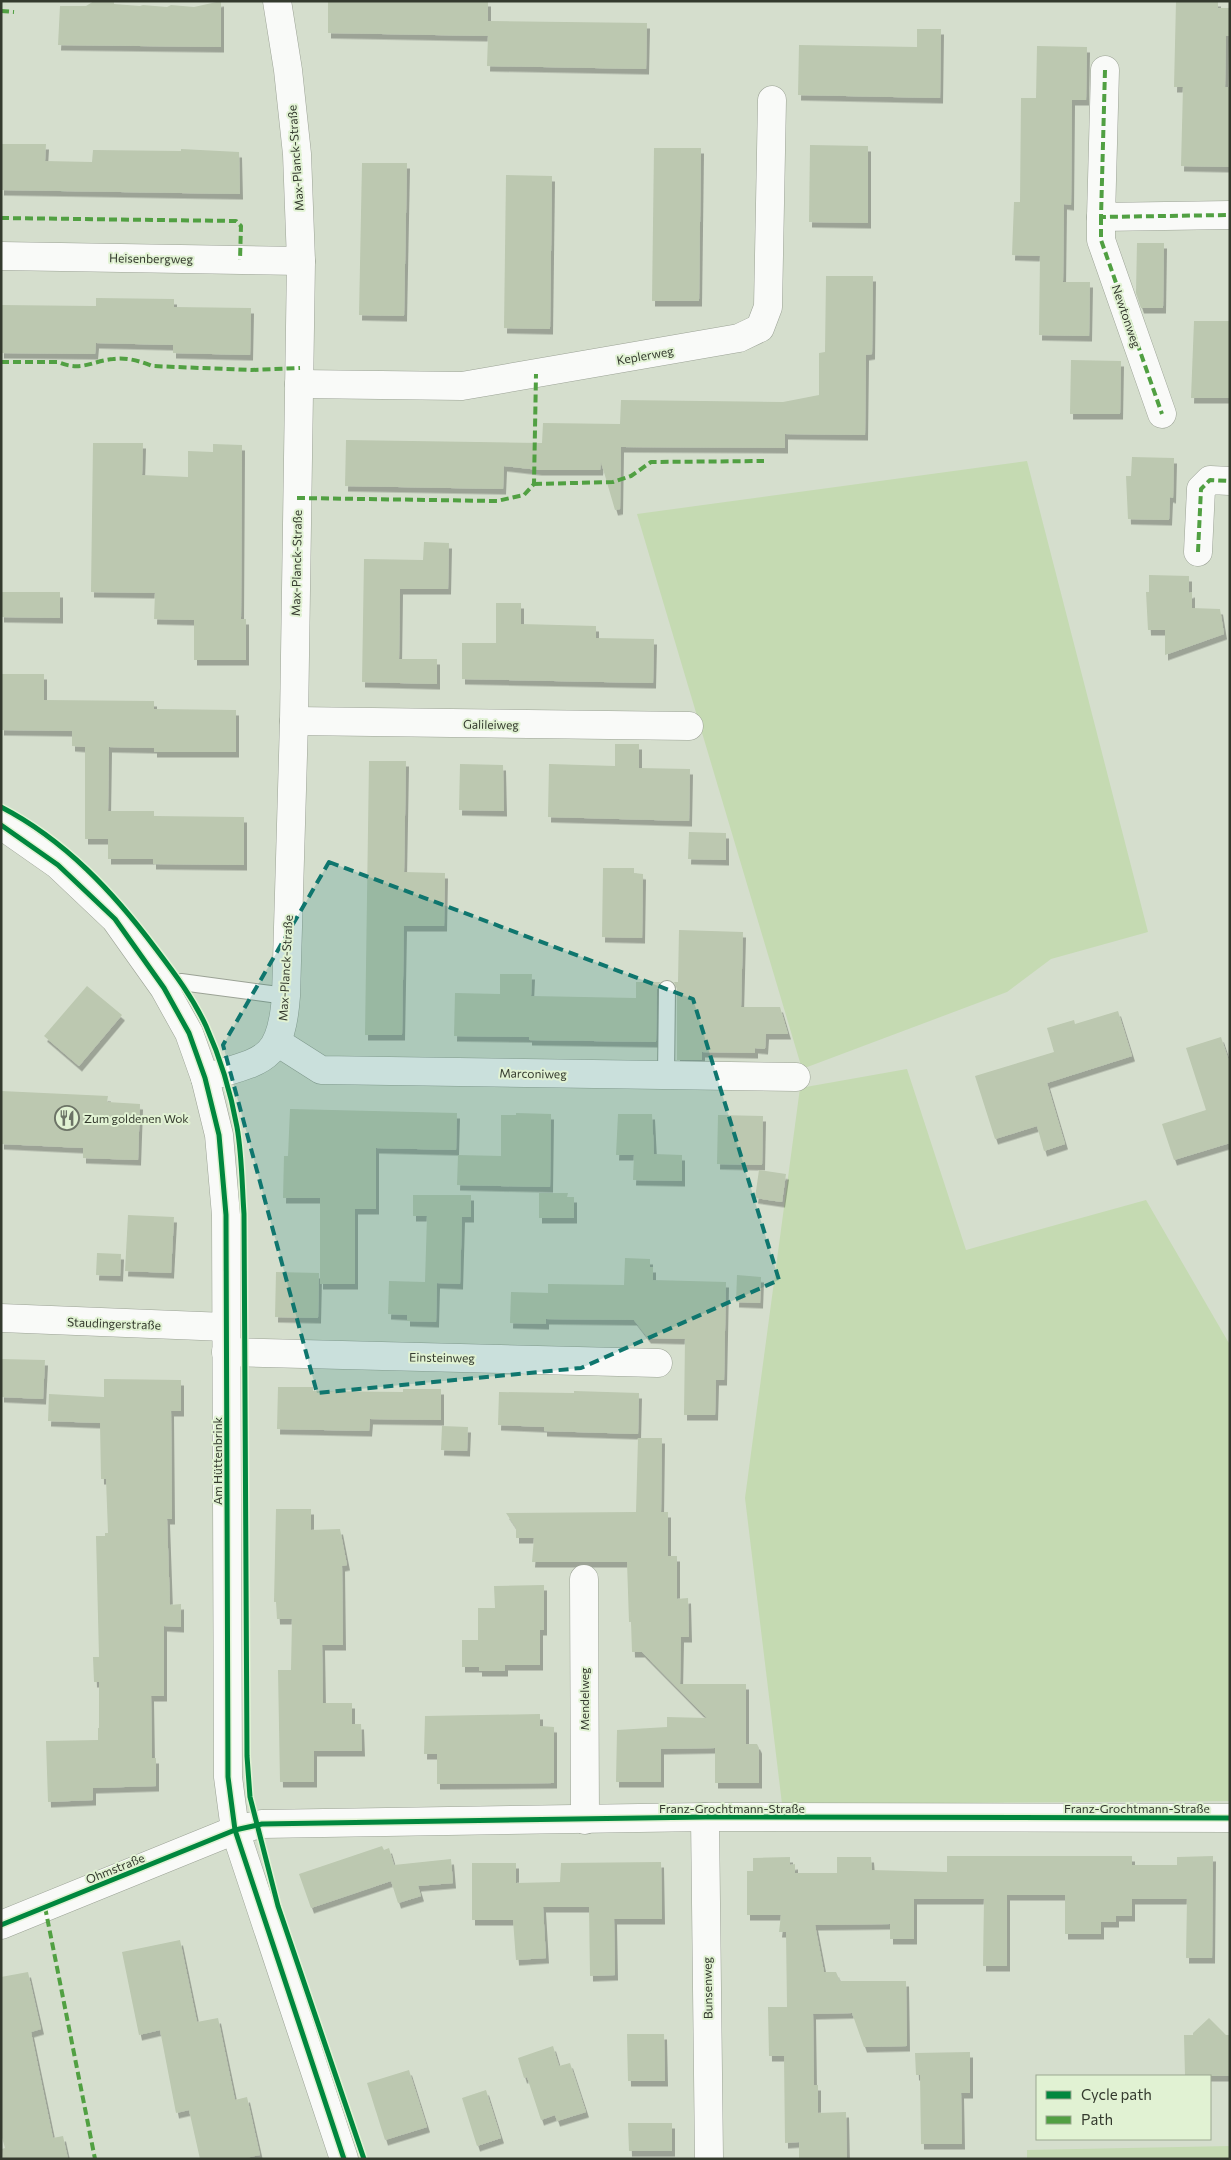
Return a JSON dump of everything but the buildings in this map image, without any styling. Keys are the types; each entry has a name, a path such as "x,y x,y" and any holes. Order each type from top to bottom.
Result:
{"street":[{"name":"Max-Planck-Straße","path":"205,1078 250,1065 266,1056 277,1042 284,1019 286,996 294,722 301,261 297,154 288,70 277,1"},
{"name":"Newtonweg","path":"1105,70 1101,240 1162,414"},
{"name":"Keplerweg","path":"299,384 462,386 738,338 760,328 768,308 772,100"},
{"path":"1101,216 1230,215"},
{"name":"Heisenbergweg","path":"1,256 301,261"},
{"path":"1198,552 1201,489 1210,480 1230,481"},
{"name":"Galileiweg","path":"294,722 689,726"},
{"name":"Am Hüttenbrink","path":"1,826 58,865 115,919 164,988 189,1033 205,1078 219,1135 226,1215 228,1777 236,1830 344,2159"},
{"name":"Marconiweg","path":"277,1042 321,1070 796,1078"},
{"name":"Staudingerstraße","path":"1,1318 226,1340"},
{"name":"Einsteinweg","path":"226,1340 658,1363"},
{"name":"Mendelweg","path":"584,1579 585,1820"},
{"name":"Franz-Grochtmann-Straße","path":"236,1830 256,1824 288,1822 585,1820 705,1817 1230,1818"},
{"name":"Bunsenweg","path":"705,1817 709,2159"},
{"name":"Ohmstraße","path":"1,1925 236,1830"}],"lane":[{"path":"164,988 181,982 286,996"},
{"path":"666,1075 667,989"}],"highlighted area":[{"path":"329,862 693,999 779,1280 581,1368 317,1393 223,1045"}],"green space":[{"path":"1027,461 1148,932 1051,959 1007,992 802,1069 637,514"},
{"path":"907,1069 966,1250 1146,1200 1230,1345 1230,1801 782,1804 745,1498 800,1088"},
{"path":"1230,2146 1230,2159 1027,2159 1027,2150"}],"marked path":[{"path":"1,11 14,12"},
{"path":"1105,70 1101,217 1230,215"},
{"path":"1101,217 1101,240 1162,414"},
{"path":"1,218 236,221 241,226 240,260"},
{"path":"1,362 58,362 66,365 80,366 106,360 123,359 138,361 152,366 251,370 300,368"},
{"path":"297,498 497,501 524,495 534,484 536,374"},
{"path":"534,484 613,482 631,476 651,462 764,461"},
{"path":"1198,552 1201,489 1210,480 1230,481"},
{"path":"45,1907 95,2159"}],"cycle path":[{"path":"1,807 46,835 87,869 140,928 177,977 201,1016 216,1050 235,1114 241,1159 244,1214 247,1756 250,1797 278,1906 364,2159"},
{"path":"1,825 58,865 115,919 164,988 189,1033 205,1078 219,1135 226,1215 228,1777 235,1830 344,2159"},
{"path":"1,1925 235,1830 262,1824 705,1817 1230,1818"}],"place":[{"name":"Zum goldenen Wok","path":"67,1118"}]}
